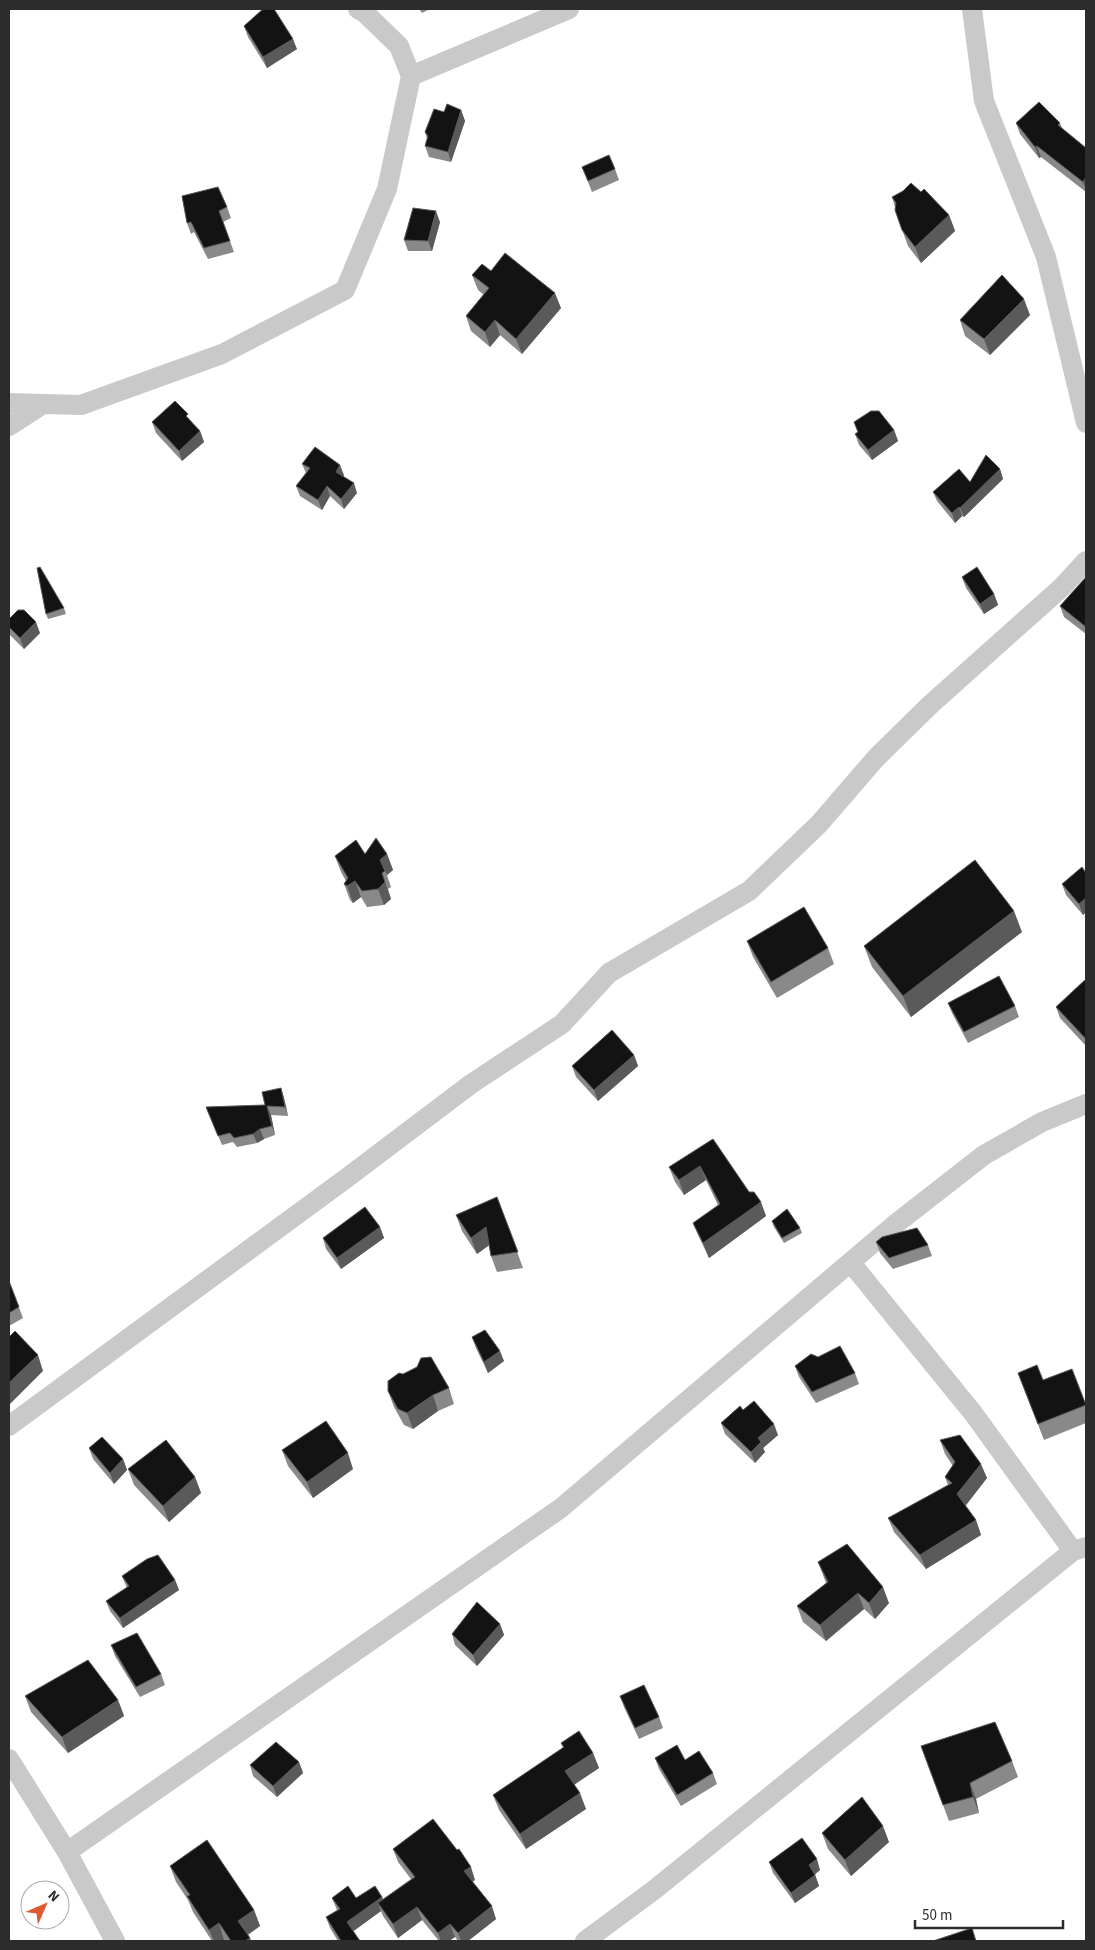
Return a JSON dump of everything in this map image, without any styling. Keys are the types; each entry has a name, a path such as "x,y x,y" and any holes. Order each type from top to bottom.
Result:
{"street":[{"path":"9,403 81,405 222,354 345,290 386,189 411,76 399,46 365,13 358,9"},
{"path":"411,76 569,9"},
{"path":"972,9 984,101 1046,256 1086,423"},
{"path":"9,426 43,404"},
{"path":"9,1426 348,1177 471,1084 562,1024 609,973 749,891 819,824 876,758 930,705 1062,588 1086,561"},
{"path":"67,1852 561,1508 893,1226 984,1155 1042,1122 1086,1104"},
{"path":"585,1941 654,1890 1079,1549 973,1413 851,1263"},
{"path":"9,1760 67,1852 115,1941"}],"building":[{"path":"263,9 274,9 293,39 263,57 244,26"},
{"path":"1039,102 1060,123 1058,125 1086,148 1086,177 1083,182 1037,146 1035,147 1016,123"},
{"path":"447,104 461,110 448,152 425,146 428,136 425,132 434,109 444,112"},
{"path":"609,155 615,169 588,181 582,167"},
{"path":"911,183 921,192 924,189 949,215 915,247 902,230 895,210 896,203 892,197 903,191"},
{"path":"218,187 227,207 219,211 230,241 204,248 191,222 187,223 182,196"},
{"path":"413,208 436,211 428,241 404,240"},
{"path":"505,253 555,293 516,339 495,320 485,332 466,316 489,288 472,275 482,264 491,271"},
{"path":"1002,275 1024,299 984,339 960,320"},
{"path":"175,401 188,414 186,416 200,431 179,451 152,422"},
{"path":"871,411 879,411 894,430 868,450 855,434 858,432 854,422"},
{"path":"315,447 340,465 336,472 354,483 341,499 327,486 318,500 296,486 310,468 302,464"},
{"path":"986,455 1000,469 960,508 952,513 933,492 959,469 970,482"},
{"path":"40,567 64,608 46,614 37,568"},
{"path":"977,567 994,594 980,604 962,577"},
{"path":"1086,577 1086,627 1060,606"},
{"path":"18,610 24,610 36,622 20,638 9,627 9,619"},
{"path":"376,838 387,854 380,860 385,871 382,873 385,882 378,889 362,891 355,881 347,886 344,884 348,878 335,856 356,840 365,854"},
{"path":"975,860 1014,911 903,996 864,946"},
{"path":"1082,867 1086,873 1086,898 1079,904 1062,884"},
{"path":"804,907 828,948 771,982 747,941"},
{"path":"999,976 1015,1006 964,1032 948,1003"},
{"path":"1086,979 1086,1039 1056,1007"},
{"path":"612,1030 634,1055 594,1090 572,1066"},
{"path":"281,1088 285,1107 267,1106 272,1126 260,1129 253,1134 234,1138 230,1133 218,1136 206,1107 265,1105 262,1092"},
{"path":"713,1139 749,1192 754,1192 761,1202 703,1243 693,1223 720,1204 700,1166 679,1180 669,1167"},
{"path":"497,1197 518,1252 491,1256 486,1227 471,1238 456,1215"},
{"path":"365,1207 380,1227 337,1258 323,1238"},
{"path":"787,1209 800,1228 782,1238 772,1221"},
{"path":"917,1228 928,1245 889,1258 876,1242 882,1237"},
{"path":"9,1281 19,1307 9,1313"},
{"path":"485,1330 500,1351 484,1362 472,1337"},
{"path":"15,1331 38,1355 9,1383 9,1337"},
{"path":"840,1346 855,1373 812,1392 795,1366 811,1354 818,1357"},
{"path":"431,1357 449,1388 433,1395 407,1413 398,1409 388,1391 388,1381 399,1373 403,1374 417,1367 421,1358"},
{"path":"1037,1365 1043,1380 1072,1369 1086,1405 1038,1424 1018,1373"},
{"path":"754,1401 774,1424 758,1438 761,1442 751,1452 721,1423 740,1406 743,1410"},
{"path":"326,1421 348,1453 307,1482 282,1450"},
{"path":"960,1435 981,1464 957,1494 976,1520 920,1555 888,1518 952,1483 945,1477 955,1462 940,1440"},
{"path":"102,1437 123,1459 110,1473 89,1448"},
{"path":"166,1440 195,1477 163,1506 128,1469"},
{"path":"847,1544 883,1587 869,1603 858,1593 820,1625 797,1606 828,1582 818,1562"},
{"path":"158,1555 175,1580 120,1618 106,1601 129,1586 122,1576 147,1559"},
{"path":"477,1602 500,1624 473,1655 452,1634"},
{"path":"137,1633 161,1674 136,1687 111,1645"},
{"path":"88,1660 118,1700 62,1737 25,1696"},
{"path":"644,1685 659,1717 635,1728 620,1696"},
{"path":"995,1722 1012,1761 970,1783 973,1797 943,1805 921,1746"},
{"path":"579,1731 593,1753 565,1771 580,1793 520,1834 493,1795 564,1747 561,1743"},
{"path":"276,1742 299,1762 273,1786 250,1765"},
{"path":"677,1745 685,1760 699,1751 713,1773 677,1795 655,1758"},
{"path":"862,1797 883,1826 845,1860 822,1833"},
{"path":"433,1819 457,1850 459,1849 471,1867 464,1871 492,1906 458,1933 450,1924 438,1933 417,1907 393,1924 378,1903 415,1877 393,1849"},
{"path":"802,1838 817,1859 809,1865 815,1875 791,1893 769,1862"},
{"path":"207,1840 254,1910 238,1921 250,1938 245,1941 231,1941 219,1923 209,1930 187,1896 190,1895 170,1866"},
{"path":"348,1886 356,1898 375,1886 382,1897 347,1922 360,1941 341,1941 326,1917 340,1909 332,1898"},
{"path":"972,1928 976,1941 933,1941"}]}
